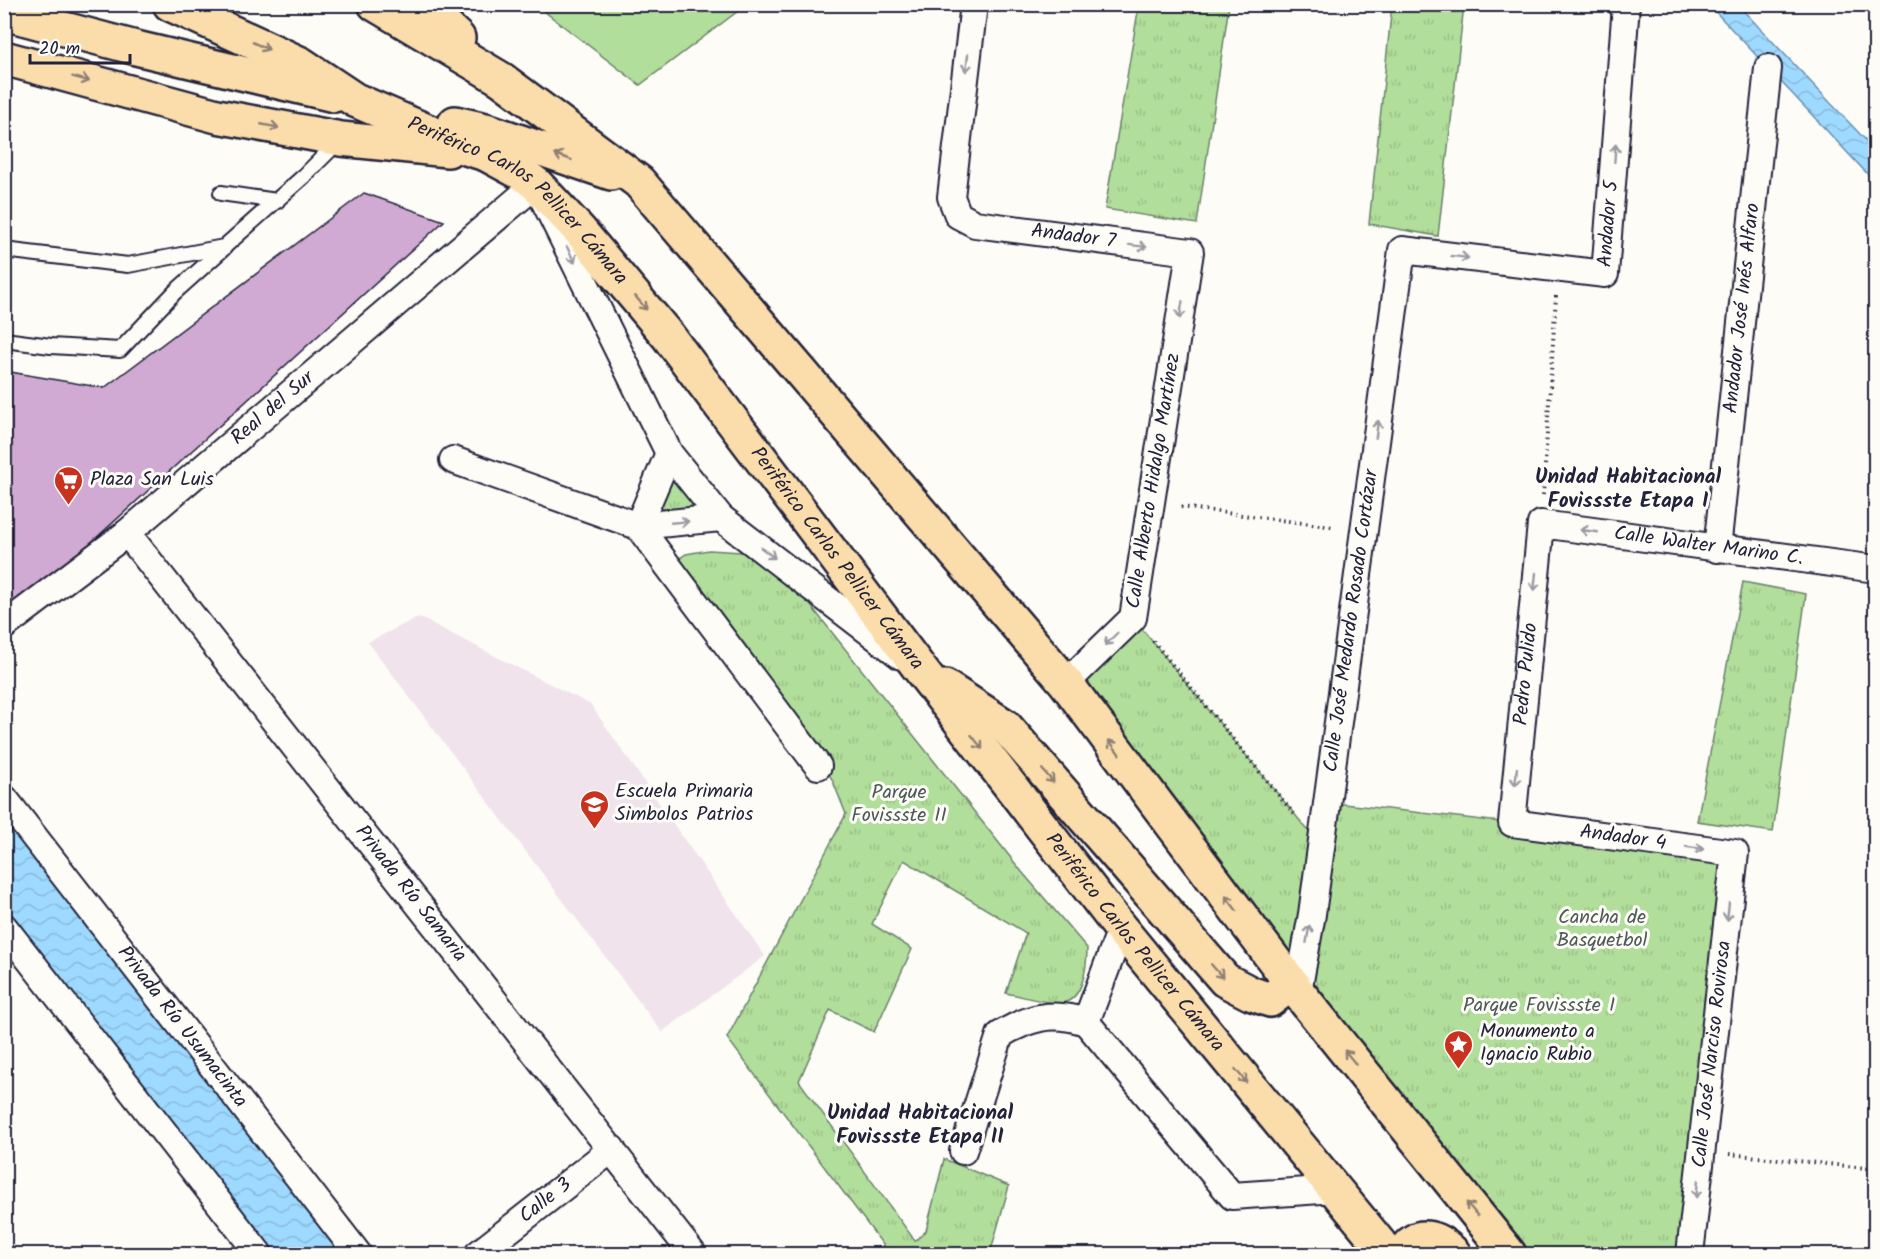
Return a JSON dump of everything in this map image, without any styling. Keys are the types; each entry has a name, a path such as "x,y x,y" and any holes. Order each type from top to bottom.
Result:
{"main road":[{"name":"Periférico Carlos Pellicer Cámara","path":"170,4 301,64 355,100 466,148 531,168 580,231 668,336 923,673 1121,929 1388,1254"},
{"path":"375,4 501,79 639,182 1066,683 1295,988 1509,1254"},
{"path":"422,4 501,79"},
{"path":"4,13 136,48 486,130 531,168 639,182"},
{"path":"217,116 231,32"},
{"path":"4,58 217,116 341,139 486,154"},
{"path":"923,673 1005,726 1226,980 1250,993 1270,1000 1295,988"},
{"path":"1403,1254 1408,1244 1419,1238 1435,1239 1454,1254"}],"street":[{"name":"Andador 7","path":"974,4 951,197 958,215 975,224 1191,252"},
{"path":"1621,4 1626,5"},
{"name":"Andador 5","path":"1402,250 1605,274 1626,5"},
{"name":"Andador José Inés Alfaro","path":"1717,549 1768,68"},
{"path":"531,168 669,453 721,518 923,673"},
{"name":"Real del Sur","path":"4,626 127,533 531,168"},
{"name":"Calle José Medardo Rosado Cortázar","path":"1295,988 1312,914 1362,531 1402,250"},
{"name":"Calle Alberto Hidalgo Martínez","path":"1066,683 1133,618 1191,252"},
{"path":"638,526 669,453"},
{"path":"453,460 638,526 721,518"},
{"name":"Calle Walter Marino C.","path":"1540,524 1875,569"},
{"name":"Pedro Pulido","path":"1512,823 1540,524"},
{"path":"638,526 818,766"},
{"name":"Privada Río Samaria","path":"127,533 693,1254"},
{"name":"Privada Río Usumacinta","path":"4,798 358,1254"},
{"name":"Andador 4","path":"1512,823 1735,853"},
{"name":"Calle José Narciso Rovirosa","path":"1690,1254 1735,853"},
{"path":"4,927 259,1254"},
{"path":"1086,1022 1121,929"},
{"path":"963,1150 1000,1035 1018,1024 1046,1017 1068,1016 1086,1022 1232,1196 1336,1190"},
{"name":"Calle 3","path":"478,1254 612,1149"}],"lane":[{"path":"4,340 51,346 120,350 175,292 277,201 341,139"},
{"path":"221,193 277,201"},
{"path":"4,250 128,265 224,247"}],"path":[{"path":"1540,524 1558,268"},
{"path":"1150,503 1362,531"},
{"path":"1133,618 1320,845"},
{"path":"1701,1152 1875,1169"}],"shaded area":[{"name":"Escuela Primaria Simbolos Patrios","path":"419,617 591,705 765,956 662,1032 368,642"}],"green space":[{"path":"536,5 746,5 640,85"},
{"path":"1139,5 1229,5 1197,224 1105,209"},
{"path":"1392,5 1464,5 1438,236 1369,224"},
{"path":"669,453 721,518 638,526"},
{"name":"Parque Fovissste II","path":"709,550 742,552 766,566 800,592 1022,872 1087,948 1082,983 1073,998 1066,1002 1057,1003 1006,993 1026,933 904,860 872,924 912,949 874,1032 830,1010 799,1081 915,1241 926,1231 944,1159 1009,1186 990,1254 890,1254 727,1038 846,814 832,779 785,707 680,566 680,558 686,554"},
{"path":"1743,582 1806,594 1773,832 1697,821"},
{"name":"Parque Fovissste I","path":"1133,618 1320,845 1327,802 1561,829 1735,853 1690,1254 1510,1254 1066,683"}],"water":[{"path":"1709,5 1738,5 1875,150 1875,182"},
{"path":"4,798 358,1254 259,1254 5,927"}],"building":[{"name":"Plaza San Luis","path":"364,193 444,221 4,622 4,371 104,388"}],"place":[{"name":"Plaza San Luis","path":"69,506"},
{"name":"Escuela Primaria Simbolos Patrios","path":"594,830"},
{"name":"Monumento a Ignacio Rubio","path":"1459,1070"}],"district":[{"name":"Unidad Habitacional Fovissste Etapa I","path":"1628,489"},
{"name":"Unidad Habitacional Fovissste Etapa II","path":"920,1125"}],"park label":[{"name":"Cancha de Basquetbol","path":"1602,930"}]}
